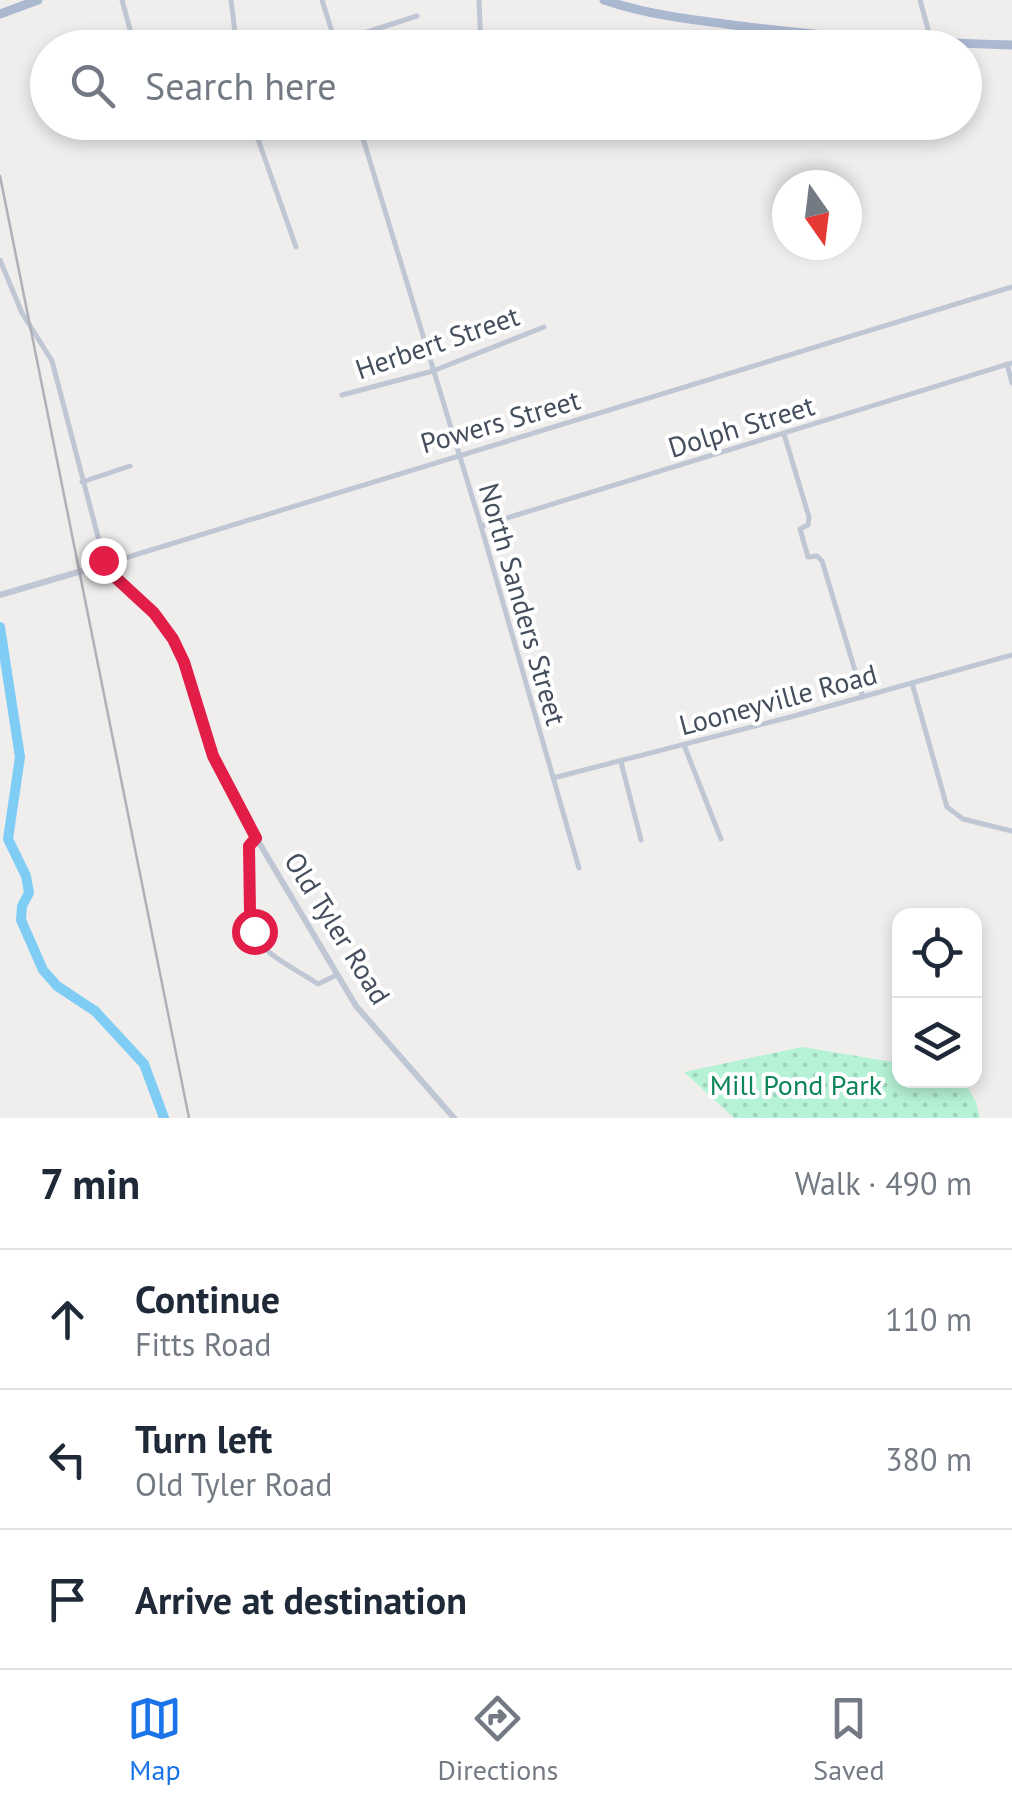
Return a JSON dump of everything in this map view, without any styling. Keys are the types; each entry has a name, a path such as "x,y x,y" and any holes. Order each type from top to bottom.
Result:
{"main road":[{"path":"0,14 13,4 35,0"},
{"path":"604,0 635,10 772,30"},
{"path":"982,44 1012,45"}],"street":[{"path":"122,0 130,30"},
{"path":"231,0 235,30"},
{"path":"322,0 331,30"},
{"path":"479,0 480,30"},
{"path":"920,0 928,30"},
{"path":"378,30 417,16"},
{"path":"258,140 296,246"},
{"name":"North Sanders Street","path":"363,140 579,868"},
{"path":"0,260 22,313 52,361 102,552 102,565"},
{"name":"Powers Street","path":"0,595 1012,287"},
{"name":"Herbert Street","path":"342,395 433,370 544,327"},
{"path":"1010,363 1012,383"},
{"name":"Dolph Street","path":"480,526 1010,363"},
{"path":"784,434 809,518 808,525 800,529 808,557 816,555 822,561 863,696"},
{"path":"82,482 130,466"},
{"name":"Old Tyler Road","path":"102,565 146,605 173,639 213,756 256,838 338,976 371,1025 454,1118"},
{"name":"Looneyville Road","path":"553,778 1012,655"},
{"path":"912,683 947,807 968,821 1012,831"},
{"path":"684,745 720,839"},
{"path":"620,762 640,840"},
{"path":"256,838 249,846 251,918 258,938 267,950 318,984 338,976"}],"green space":[{"name":"Mill Pond Park","path":"802,1047 892,1062 892,1088 968,1088 980,1118 734,1118 684,1072"}],"waterway":[{"path":"0,627 20,757 8,839 26,876 29,893 22,906 21,920 43,970 57,986 95,1011 144,1064 164,1118"}],"railway":[{"path":"0,176 189,1118"}],"route":[{"path":"103,560 102,565 154,613 173,639 213,756 256,838 249,846 254,931"}]}
